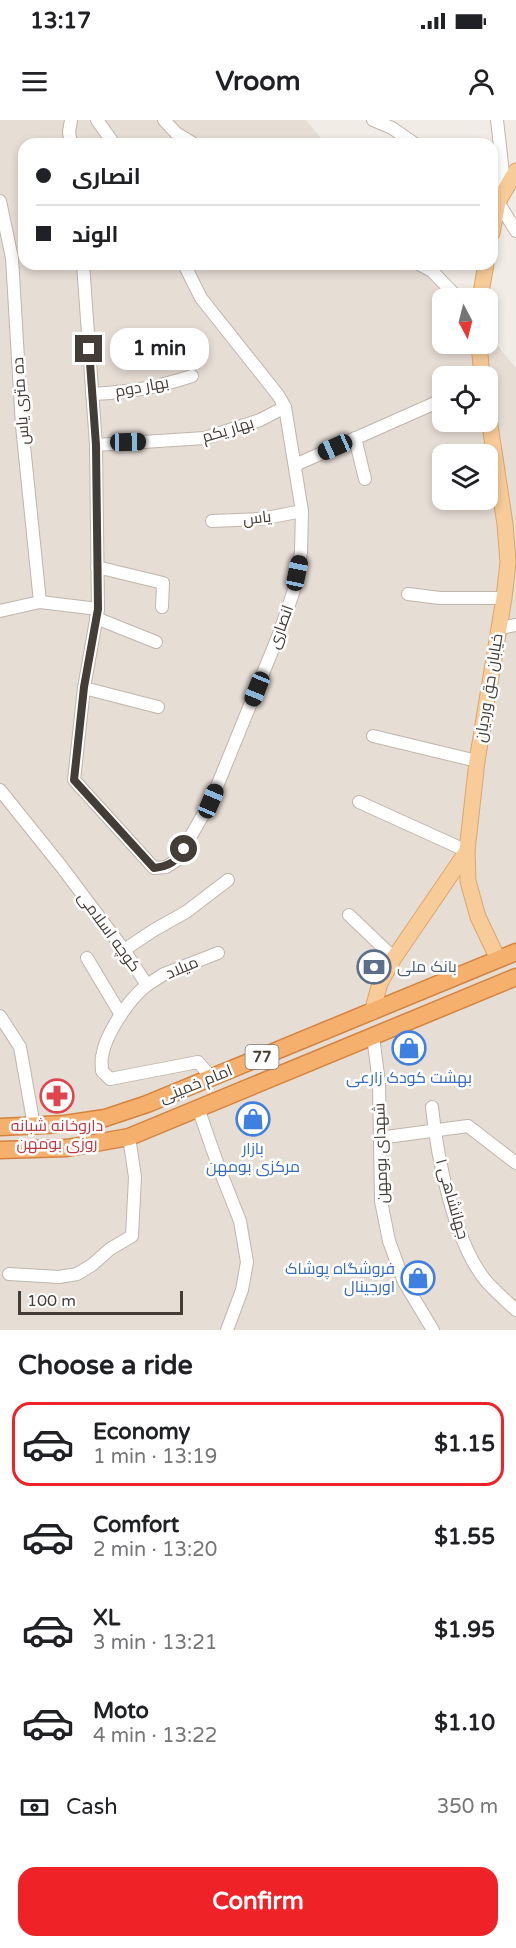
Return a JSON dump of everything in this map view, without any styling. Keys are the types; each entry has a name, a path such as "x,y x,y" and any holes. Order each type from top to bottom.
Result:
{"highway":[{"name":"امام خمینی","path":"0,1127 65,1124 105,1118 147,1104 516,952"},
{"name":"امام خمینی","path":"0,1150 67,1148 129,1137 516,977"}],"main road":[{"path":"499,193 516,171"},
{"path":"482,288 485,270"},
{"name":"خیابان حق وردیان","path":"491,432 505,524 508,562 477,761 467,851 468,881 478,917 498,959"},
{"path":"372,1012 380,983 394,958 467,851"}],"street":[{"path":"70,138 71,120"},
{"path":"97,120 110,138"},
{"path":"164,120 184,138"},
{"path":"173,120 176,133"},
{"path":"373,120 392,128 406,138"},
{"path":"497,120 497,138"},
{"path":"498,156 499,193 516,231"},
{"name":"ده متری یاس","path":"0,201 12,258 22,426 40,602"},
{"path":"83,270 96,445 97,567 97,614 84,687 158,707"},
{"name":"انصاری","path":"84,687 74,780 154,868 166,867 177,860 211,801 279,634 293,593 302,552 302,511 285,407 201,298 187,270"},
{"path":"430,270 448,288"},
{"name":"بهار دوم","path":"92,394 129,392 160,386 192,376"},
{"path":"295,465 432,404"},
{"name":"بهار یکم","path":"96,445 206,438 260,420 285,407"},
{"path":"355,438 365,479"},
{"name":"یاس","path":"212,521 261,519 302,511"},
{"path":"97,567 164,583 162,607"},
{"path":"408,594 440,598 504,598"},
{"path":"0,611 40,602 97,614 156,642"},
{"path":"499,628 516,625"},
{"path":"374,736 477,761"},
{"name":"کوچه اسلامی","path":"0,790 61,866 124,950 147,985 136,993 113,1027 102,1056 102,1071 110,1079 198,1062 212,1078"},
{"path":"358,802 467,851"},
{"path":"124,950 186,912 228,880"},
{"path":"349,915 394,958"},
{"name":"میلاد","path":"147,985 164,974 218,953"},
{"path":"87,958 121,1015"},
{"path":"0,1016 20,1047 34,1126"},
{"name":"شهدای بومهن","path":"373,1036 379,1083 381,1201 389,1241 404,1282 433,1330"},
{"name":"جهانشاهی ۱","path":"432,1107 434,1131 444,1179 460,1232 470,1256 486,1280 516,1310"},
{"path":"198,1108 240,1221 247,1262 242,1290 227,1330"},
{"path":"379,1138 468,1126 516,1163"},
{"path":"9,1274 59,1277 77,1274 92,1265 110,1249 132,1236 135,1177 129,1137"}],"shaded area":[{"path":"0,120 306,120 321,138 18,138 18,270 433,270 448,288 432,288 432,354 498,354 498,346 516,368 516,1330 0,1330"}],"place":[{"name":"بانک ملی","path":"374,967"},
{"name":"بهشت کودک زارعی","path":"409,1048"},
{"name":"داروخانه شبانه روزی بومهن","path":"57,1096"},
{"name":"بازار مرکزی بومهن","path":"253,1119"},
{"name":"فروشگاه پوشاک اورجینال","path":"418,1278"}],"route":[{"path":"89,349 96,445 98,609 84,687 74,780 154,868 166,867 177,860 184,849"}]}
